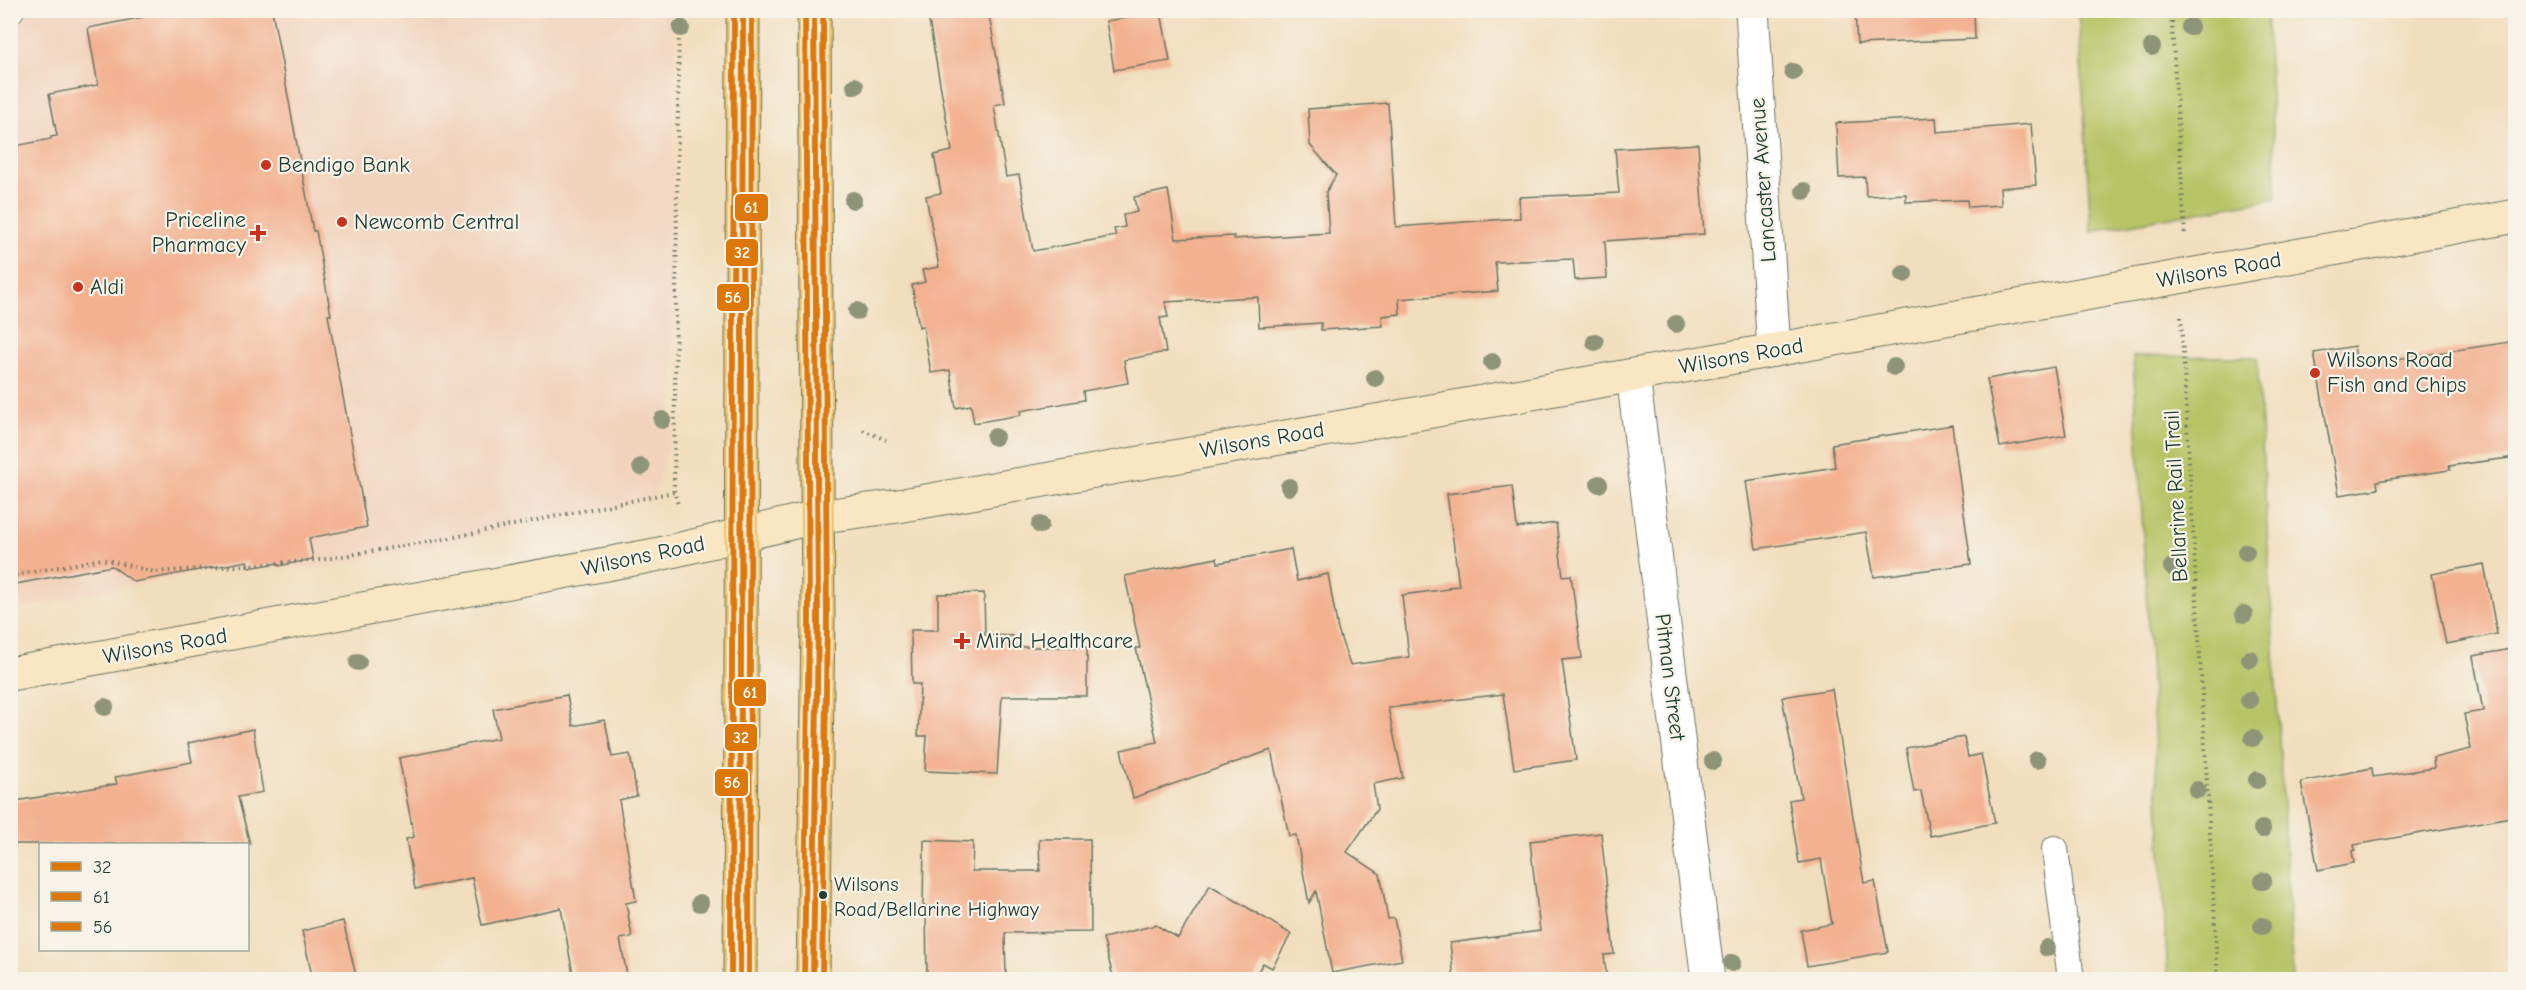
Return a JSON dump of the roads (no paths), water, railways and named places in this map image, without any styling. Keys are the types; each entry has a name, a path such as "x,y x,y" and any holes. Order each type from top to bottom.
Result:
{"highway":[{"path":"740,980 743,10"},
{"path":"813,980 818,619 814,10"}],"street":[{"name":"Lancaster Avenue","path":"1752,10 1774,350"},
{"name":"Wilsons Road","path":"10,674 679,550 816,517 898,506 2516,216"},
{"name":"Pitman Street","path":"1633,375 1708,980"}],"lane":[{"path":"2055,849 2071,980"}],"place":[{"name":"Bendigo Bank","path":"266,165"},
{"name":"Newcomb Central","path":"342,222"},
{"name":"Priceline Pharmacy","path":"258,233"},
{"name":"Aldi","path":"78,287"},
{"name":"Wilsons Road Fish and Chips","path":"2315,373"},
{"name":"Mind Healthcare","path":"962,641"},
{"name":"Wilsons Road/Bellarine Highway","path":"823,895"}]}
